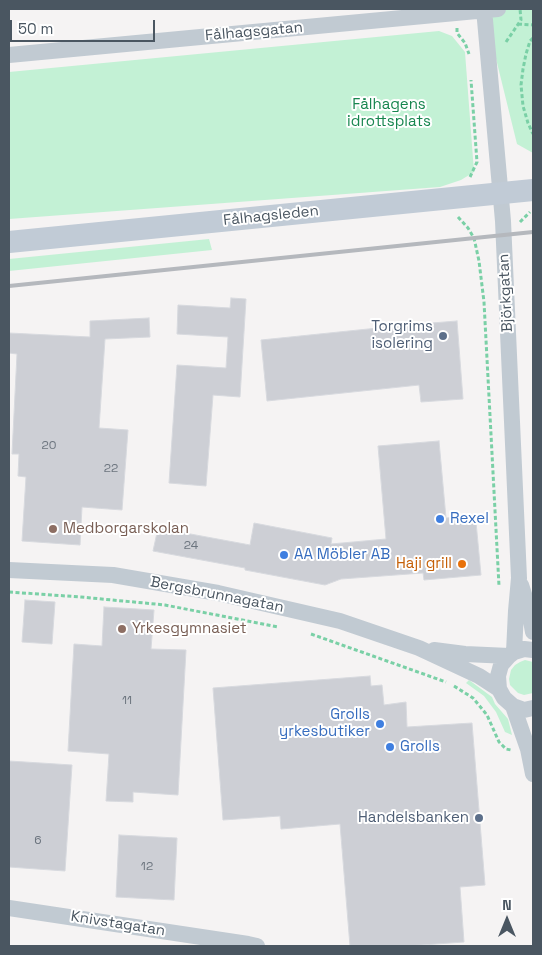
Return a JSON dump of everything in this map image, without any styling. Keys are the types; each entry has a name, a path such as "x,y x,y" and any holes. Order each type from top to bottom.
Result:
{"main road":[{"name":"Fålhagsleden","path":"9,242 533,190"}],"street":[{"name":"Fålhagsgatan","path":"9,55 489,9"},
{"name":"Björkgatan","path":"489,9 503,221 519,578 511,654"},
{"name":"Bergsbrunnagatan","path":"9,570 113,576 218,593 340,621 419,648 479,676 499,689 504,698 513,706"},
{"name":"Björkgatan","path":"519,578 529,610 533,632"},
{"name":"Bergsbrunnagatan","path":"419,648 465,654 511,654 524,649 533,650"},
{"path":"499,689 498,676 501,665 511,654"},
{"path":"513,706 524,710 533,708"},
{"path":"513,706 528,749 533,774"},
{"name":"Knivstagatan","path":"9,908 257,946"}],"path":[{"path":"506,50 506,41 521,20 520,9"},
{"path":"456,13 457,33 469,52 469,62"},
{"path":"517,24 533,25"},
{"path":"533,38 530,41 526,54 521,84 523,106 533,134"},
{"path":"471,80 477,162 469,178 455,186 458,217 474,238 480,261 500,593"},
{"path":"9,592 165,605 280,627"},
{"path":"306,632 453,685 473,698 487,716 499,742 506,749 511,750"}],"green space":[{"path":"533,9 533,153 517,144 484,10"},
{"name":"Fålhagens idrottsplats","path":"439,31 452,36 465,52 474,172 461,180 440,187 9,219 9,72"},
{"path":"209,239 212,250 9,271 9,259"},
{"path":"525,660 533,662 533,693 524,695 518,693 510,685 509,679 511,670 515,665"},
{"path":"469,680 492,697 495,704 508,719 512,735 505,732 496,712 484,696 466,683"}],"building":[{"path":"231,298 246,299 240,397 213,395 206,486 169,483 177,365 226,368 228,337 177,334 178,305 230,308"},
{"path":"149,318 150,337 105,339 99,428 128,430 122,510 82,507 80,545 22,541 26,477 18,476 19,454 12,454 17,354 9,353 9,333 90,337 90,321"},
{"path":"457,321 463,399 421,402 419,385 267,401 261,340"},
{"path":"439,441 446,518 470,516 476,522 481,575 424,580 423,573 341,579 325,585 153,551 158,528 250,545 254,523 332,538 331,544 386,539 378,446"},
{"path":"25,600 55,602 52,644 22,642"},
{"path":"104,607 154,610 151,649 186,650 178,795 133,792 133,802 106,801 109,754 68,751 74,644 102,646"},
{"path":"370,676 371,686 382,685 384,705 406,702 407,727 472,723 485,885 460,887 464,942 408,946 350,946 340,824 281,829 280,816 223,820 213,688"},
{"path":"9,761 72,765 65,871 9,867"},
{"path":"119,835 177,838 174,900 116,897"}],"railway":[{"path":"9,286 533,232"}],"place":[{"name":"Torgrims isolering","path":"443,336"},
{"name":"Rexel","path":"440,519"},
{"name":"Medborgarskolan","path":"53,529"},
{"name":"AA Möbler AB","path":"284,555"},
{"name":"Haji grill","path":"462,564"},
{"name":"Yrkesgymnasiet","path":"122,629"},
{"name":"Grolls yrkesbutiker","path":"380,724"},
{"name":"Grolls","path":"390,747"},
{"name":"Handelsbanken","path":"479,818"}]}
